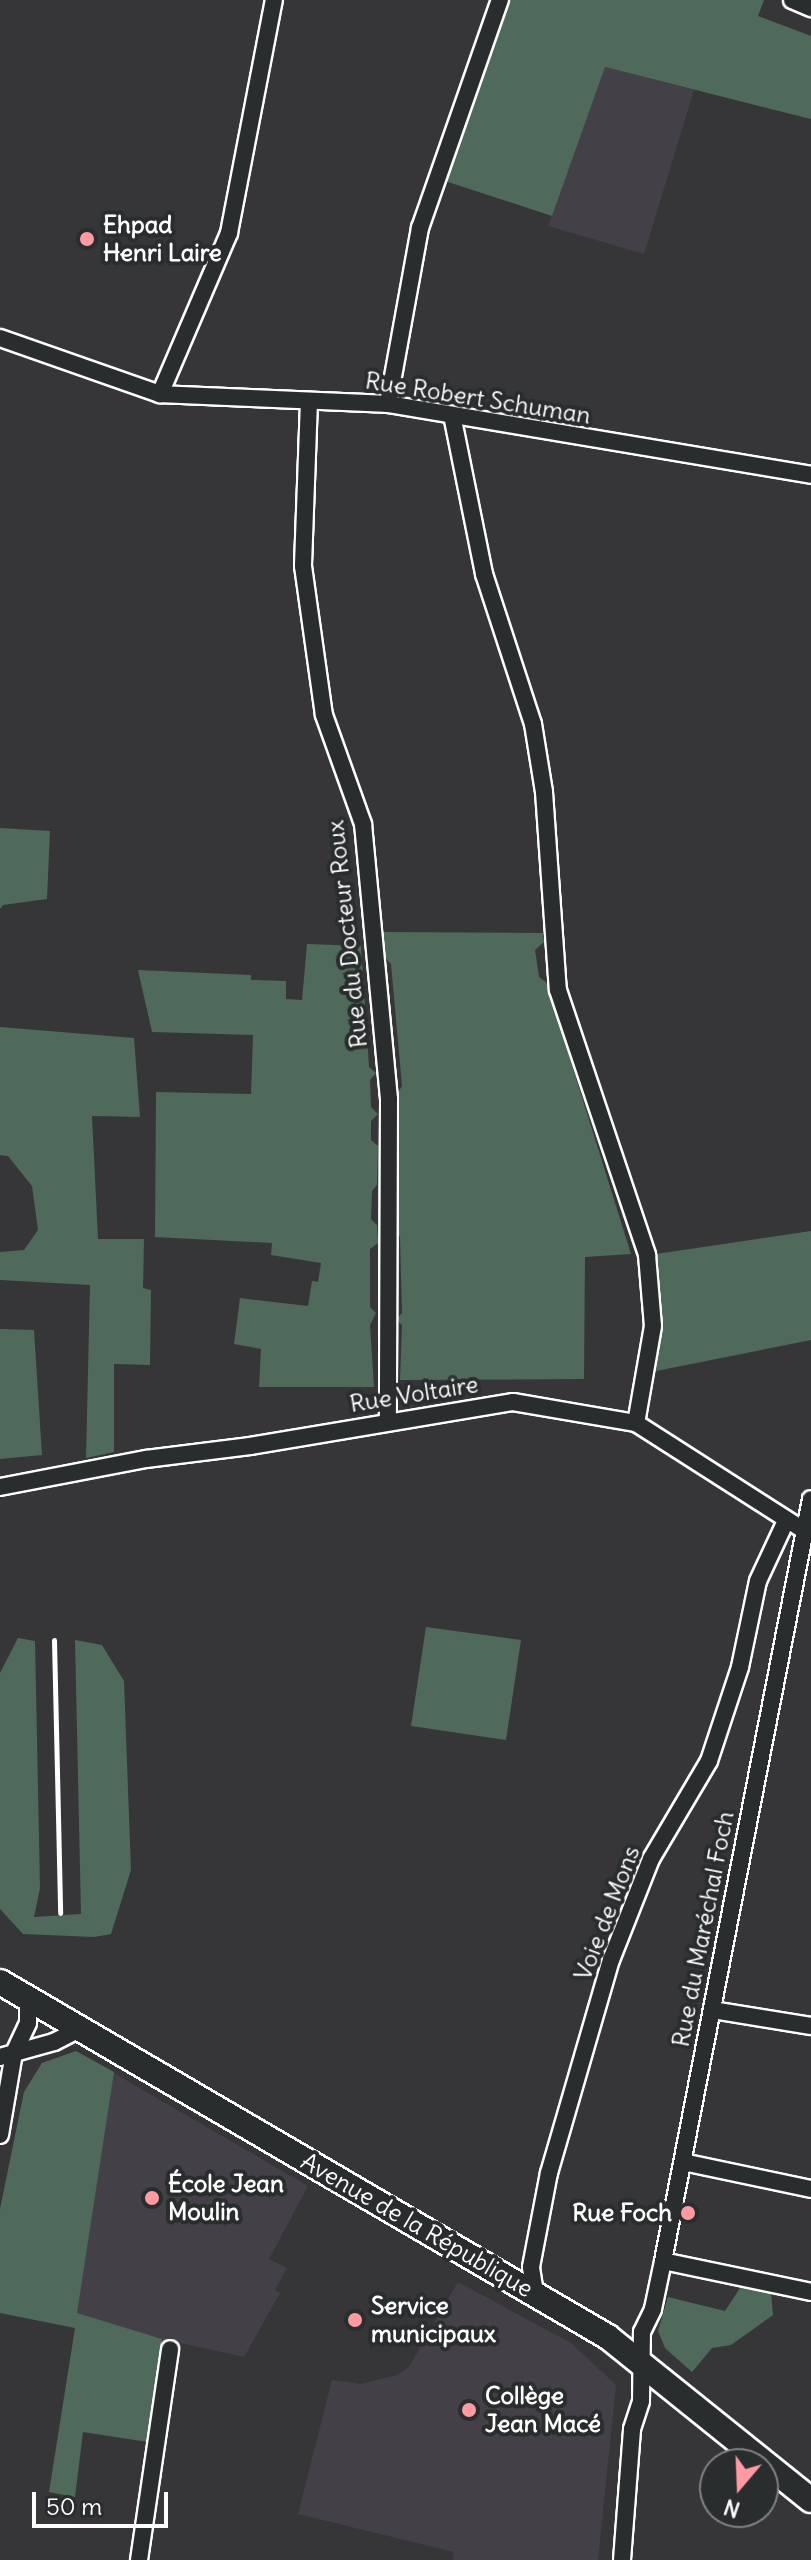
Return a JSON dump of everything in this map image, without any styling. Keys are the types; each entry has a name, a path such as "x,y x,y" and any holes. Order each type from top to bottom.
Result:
{"main road":[{"name":"Avenue de la République","path":"0,1982 608,2337 811,2500"}],"street":[{"path":"160,394 229,233 274,0"},
{"path":"388,404 420,228 500,0"},
{"path":"792,0 811,8"},
{"name":"Rue Robert Schuman","path":"0,338 160,394 388,404 811,475"},
{"name":"Rue du Docteur Roux","path":"309,401 303,566 324,715 363,824 389,1099 388,1422"},
{"path":"452,415 484,574 533,724 544,792 558,990 647,1255 653,1326 636,1423"},
{"name":"Rue Voltaire","path":"0,1487 146,1459 250,1446 513,1402 636,1423 808,1534"},
{"name":"Rue du Maréchal Foch","path":"622,2560 632,2429 641,2401 642,2332 653,2309 663,2261 808,1534 811,1499"},
{"name":"Voie de Mons","path":"535,2293 531,2267 549,2173 611,1960 651,1859 709,1761 740,1667 758,1581 786,1521"},
{"path":"0,2135 7,2055 28,2023 28,1998"},
{"path":"712,2010 811,2026"},
{"path":"7,2055 54,2042 80,2029"},
{"path":"683,2162 811,2189"},
{"path":"663,2261 811,2292"},
{"path":"139,2560 170,2349"}],"shaded area":[{"path":"605,67 694,90 644,254 548,226"},
{"name":"École Jean Moulin","path":"76,2051 308,2186 269,2259 287,2268 275,2290 280,2293 244,2357 162,2339 77,2314 0,2313 0,2209 24,2092 42,2063"},
{"name":"Collège Jean Macé","path":"458,2282 571,2343 616,2385 598,2560 453,2560 454,2552 298,2514 332,2380 361,2384 397,2375 409,2367"}],"green space":[{"path":"508,0 764,0 758,16 811,36 811,119 605,67 552,216 445,181"},
{"path":"0,828 50,831 47,899 3,905 0,909"},
{"path":"381,932 543,933 544,942 535,950 539,977 546,982 631,1254 585,1257 584,1379 400,1380 402,1325 396,1319 402,1313 400,1237 393,1227 397,1094 402,1086 391,964 384,957"},
{"path":"307,944 361,946 369,1067 376,1073 370,1080 371,1107 378,1114 371,1121 371,1140 378,1146 377,1185 372,1191 371,1219 377,1225 378,1243 370,1249 370,1307 376,1313 370,1325 374,1387 259,1387 261,1349 234,1344 240,1298 308,1306 312,1281 318,1282 321,1263 271,1255 272,1243 155,1237 156,1092 251,1094 253,1035 152,1032 138,970 251,975 251,980 286,981 286,999 302,1000"},
{"path":"0,1027 134,1038 140,1117 92,1116 98,1239 144,1239 143,1288 151,1290 150,1365 114,1364 114,1452 86,1458 90,1285 0,1280 0,1252 24,1250 38,1230 32,1186 8,1156 0,1155"},
{"path":"811,1231 811,1340 656,1371 660,1324 656,1254"},
{"path":"0,1329 34,1330 42,1455 0,1459"},
{"path":"426,1627 521,1640 506,1740 411,1726"},
{"path":"18,1638 35,1641 40,1888 34,1917 81,1914 75,1640 102,1645 124,1681 131,1870 111,1934 94,1937 23,1934 0,1909 0,1673"},
{"path":"76,2051 114,2072 77,2313 162,2339 148,2442 83,2432 75,2497 49,2492 75,2328 0,2313 0,2209 24,2092 42,2063"},
{"path":"742,2285 771,2293 773,2315 731,2345 712,2348 692,2372 665,2348 658,2331 668,2297 725,2311"}],"railway":[{"path":"54,1640 60,1913"}],"place":[{"name":"Ehpad Henri Laire","path":"87,239"},
{"name":"École Jean Moulin","path":"152,2198"},
{"name":"Rue Foch","path":"688,2213"},
{"name":"Service municipaux","path":"355,2320"},
{"name":"Collège Jean Macé","path":"469,2410"}]}
